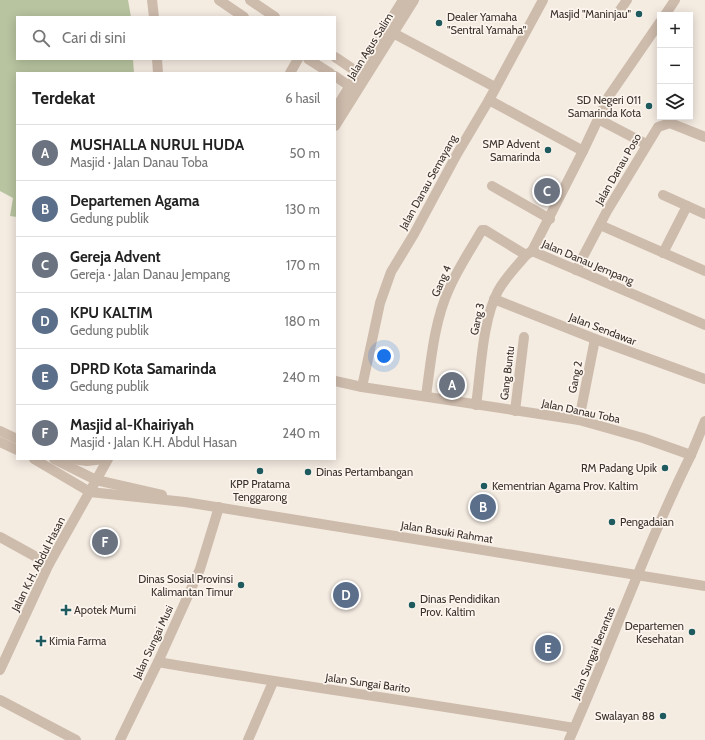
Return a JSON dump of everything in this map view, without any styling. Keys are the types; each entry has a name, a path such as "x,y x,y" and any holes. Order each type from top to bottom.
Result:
{"street":[{"path":"152,0 154,16"},
{"path":"219,0 243,16"},
{"path":"250,0 274,16"},
{"name":"Jalan Agus Salim","path":"362,75 404,0"},
{"name":"Jalan Agus Salim","path":"336,109 393,33 414,0"},
{"name":"Jalan Danau Semayang","path":"362,388 380,303 391,272 414,234 456,154 489,100 543,0"},
{"path":"618,14 627,0"},
{"path":"667,12 675,0"},
{"name":"Jalan Danau Jempang","path":"657,26 609,96 550,219 529,253 576,270 705,325"},
{"path":"393,33 495,87"},
{"path":"336,58 362,75"},
{"path":"157,60 158,72"},
{"path":"291,72 297,60"},
{"path":"310,60 328,72"},
{"path":"336,77 353,88"},
{"name":"Jalan Agus Salim","path":"336,124 353,88"},
{"path":"489,100 583,151"},
{"path":"598,119 646,144"},
{"name":"Jalan Danau Poso","path":"576,270 646,144 658,127 666,123 705,137"},
{"path":"492,186 550,219"},
{"path":"663,195 705,214"},
{"path":"663,253 687,206"},
{"path":"600,225 705,271"},
{"name":"Gang 4","path":"426,396 434,340 444,303 460,266 482,230 485,230 529,253"},
{"name":"Gang 3","path":"476,405 488,320 494,299 499,289 529,253"},
{"name":"Jalan Sendawar","path":"494,299 595,339 704,376"},
{"name":"Gang Buntu","path":"515,411 524,337"},
{"name":"Gang 2","path":"579,420 595,339"},
{"name":"Jalan Danau Toba","path":"336,381 362,388 426,396 579,420 643,438 691,455"},
{"path":"638,574 705,421"},
{"path":"0,431 16,439"},
{"path":"0,442 16,450"},
{"path":"36,460 90,492 114,460"},
{"name":"Jalan Basuki Rahmat","path":"56,460 98,481 148,491 185,502"},
{"path":"80,460 96,460"},
{"path":"98,481 108,460"},
{"name":"Jalan Basuki Rahmat","path":"90,492 219,507 296,521 638,574 705,586"},
{"name":"Jalan K.H. Abdul Hasan","path":"0,670 50,564 90,492"},
{"name":"Jalan Sungai Musi","path":"120,740 158,662 200,569 219,507"},
{"path":"0,537 50,564"},
{"name":"Jalan Sungai Berantas","path":"569,740 638,574"},
{"name":"Jalan Sungai Barito","path":"158,662 273,682 490,713 574,728"},
{"path":"248,740 273,682"},
{"path":"0,700 76,740"}],"green space":[{"path":"0,0 128,0 131,16 16,16 16,60 133,60 134,72 16,72 16,217 10,216 13,198 0,191"}],"place":[{"name":"Masjid \"Maninjau\"","path":"639,14"},
{"name":"Dealer Yamaha \"Sentral Yamaha\"","path":"439,23"},
{"name":"SD Negeri 011 Samarinda Kota","path":"649,106"},
{"name":"SMP Advent Samarinda","path":"548,150"},
{"name":"Gereja Advent","path":"547,191"},
{"name":"MUSHALLA NURUL HUDA","path":"452,385"},
{"name":"RM Padang Upik","path":"665,468"},
{"name":"KPP Pratama Tenggarong","path":"260,471"},
{"name":"Dinas Pertambangan","path":"308,472"},
{"name":"Kementrian Agama Prov. Kaltim","path":"484,486"},
{"name":"Departemen Agama","path":"483,507"},
{"name":"Pengadaian","path":"612,522"},
{"name":"Masjid al-Khairiyah","path":"105,542"},
{"name":"Dinas Sosial Provinsi Kalimantan Timur","path":"241,585"},
{"name":"KPU KALTIM","path":"346,595"},
{"name":"Dinas Pendidikan Prov. Kaltim","path":"412,605"},
{"name":"Apotek Murni","path":"66,610"},
{"name":"Departemen Kesehatan","path":"692,632"},
{"name":"Kimia Farma","path":"41,641"},
{"name":"DPRD Kota Samarinda","path":"548,648"},
{"name":"Swalayan 88","path":"663,716"}]}
